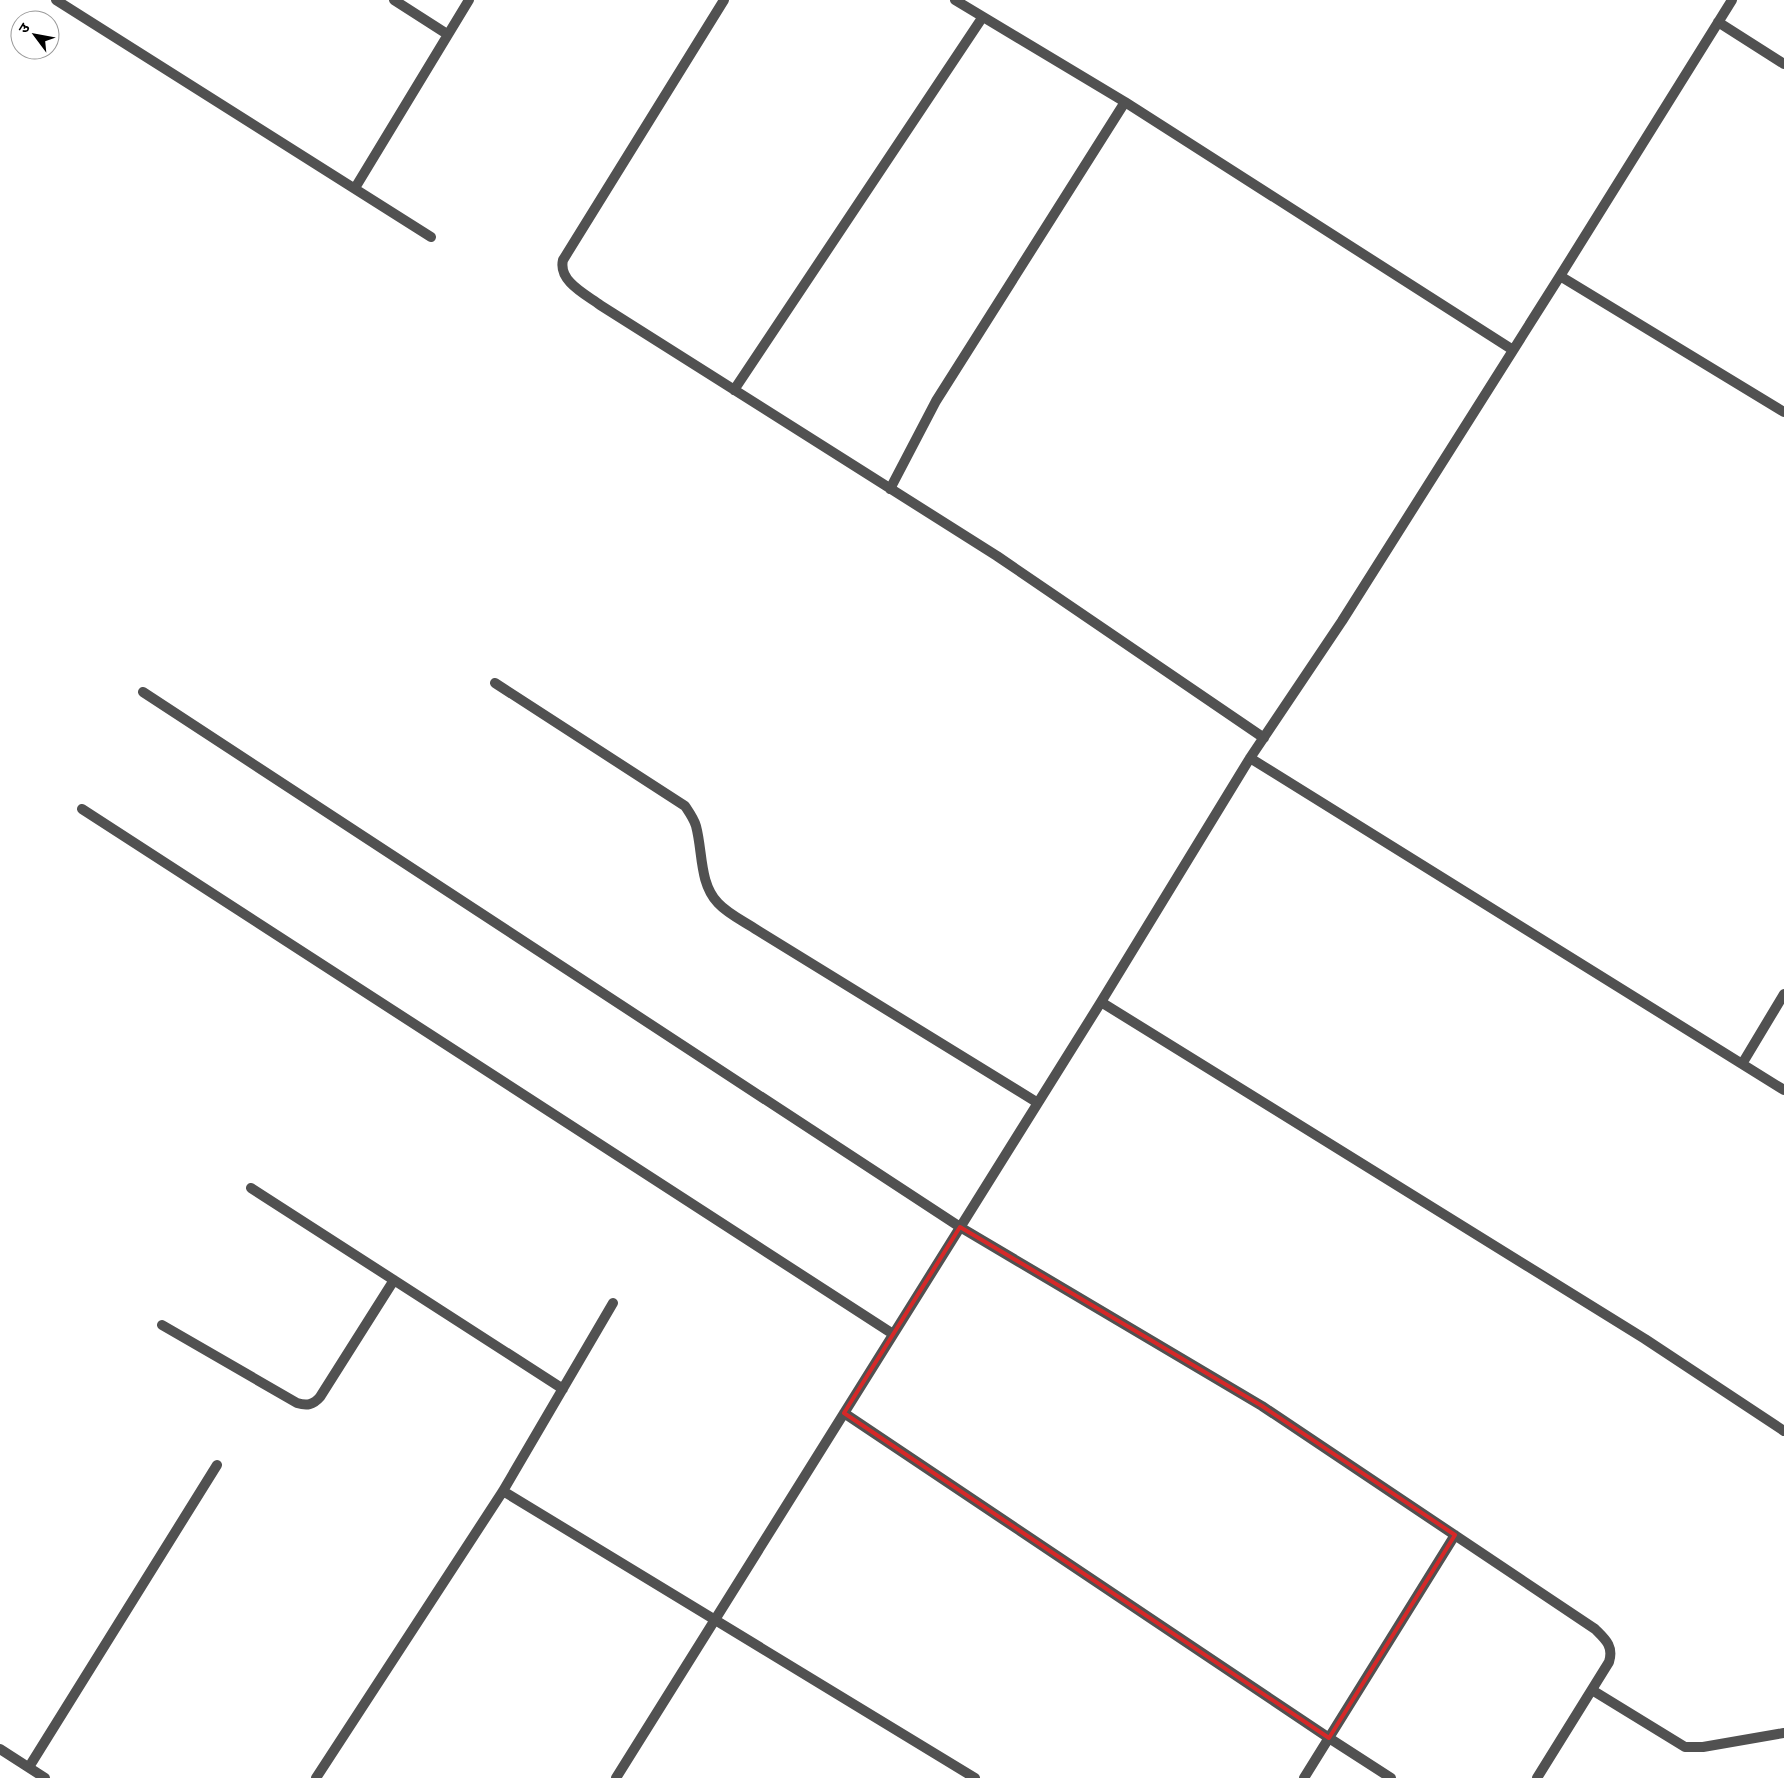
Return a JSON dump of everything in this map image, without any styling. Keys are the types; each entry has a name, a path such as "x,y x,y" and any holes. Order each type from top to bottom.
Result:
{"street":[{"path":"56,0 431,237"},
{"path":"394,0 447,34"},
{"path":"355,188 469,0"},
{"path":"724,0 562,264 562,270 566,278 600,305 996,556 1264,738"},
{"path":"955,0 982,18 1125,102 1513,350"},
{"path":"616,1778 1101,1002 1250,758 1342,621 1732,0"},
{"path":"734,390 982,18"},
{"path":"1718,22 1784,64"},
{"path":"890,489 936,401 1125,102"},
{"path":"1560,276 1784,412"},
{"path":"495,683 685,806 695,825 704,866 705,880 711,894 719,904 757,930 1038,1103"},
{"path":"143,692 960,1227 1262,1406 1595,1628 1610,1645 1611,1657 1537,1778"},
{"path":"1250,758 1784,1090"},
{"path":"82,809 893,1334"},
{"path":"1742,1064 1784,994"},
{"path":"1101,1002 1645,1339 1784,1431"},
{"path":"251,1188 563,1389"},
{"path":"162,1324 297,1403 309,1405 315,1403 320,1397 394,1280"},
{"path":"316,1778 503,1491 613,1303"},
{"path":"844,1413 1328,1738 1391,1778"},
{"path":"28,1767 217,1465"},
{"path":"503,1491 975,1778"},
{"path":"1304,1778 1455,1535"},
{"path":"1592,1690 1685,1747 1703,1746 1784,1733"},
{"path":"0,1749 45,1778"}],"highlighted area":[{"path":"960,1227 1262,1406 1455,1535 1329,1738 844,1413"}]}
